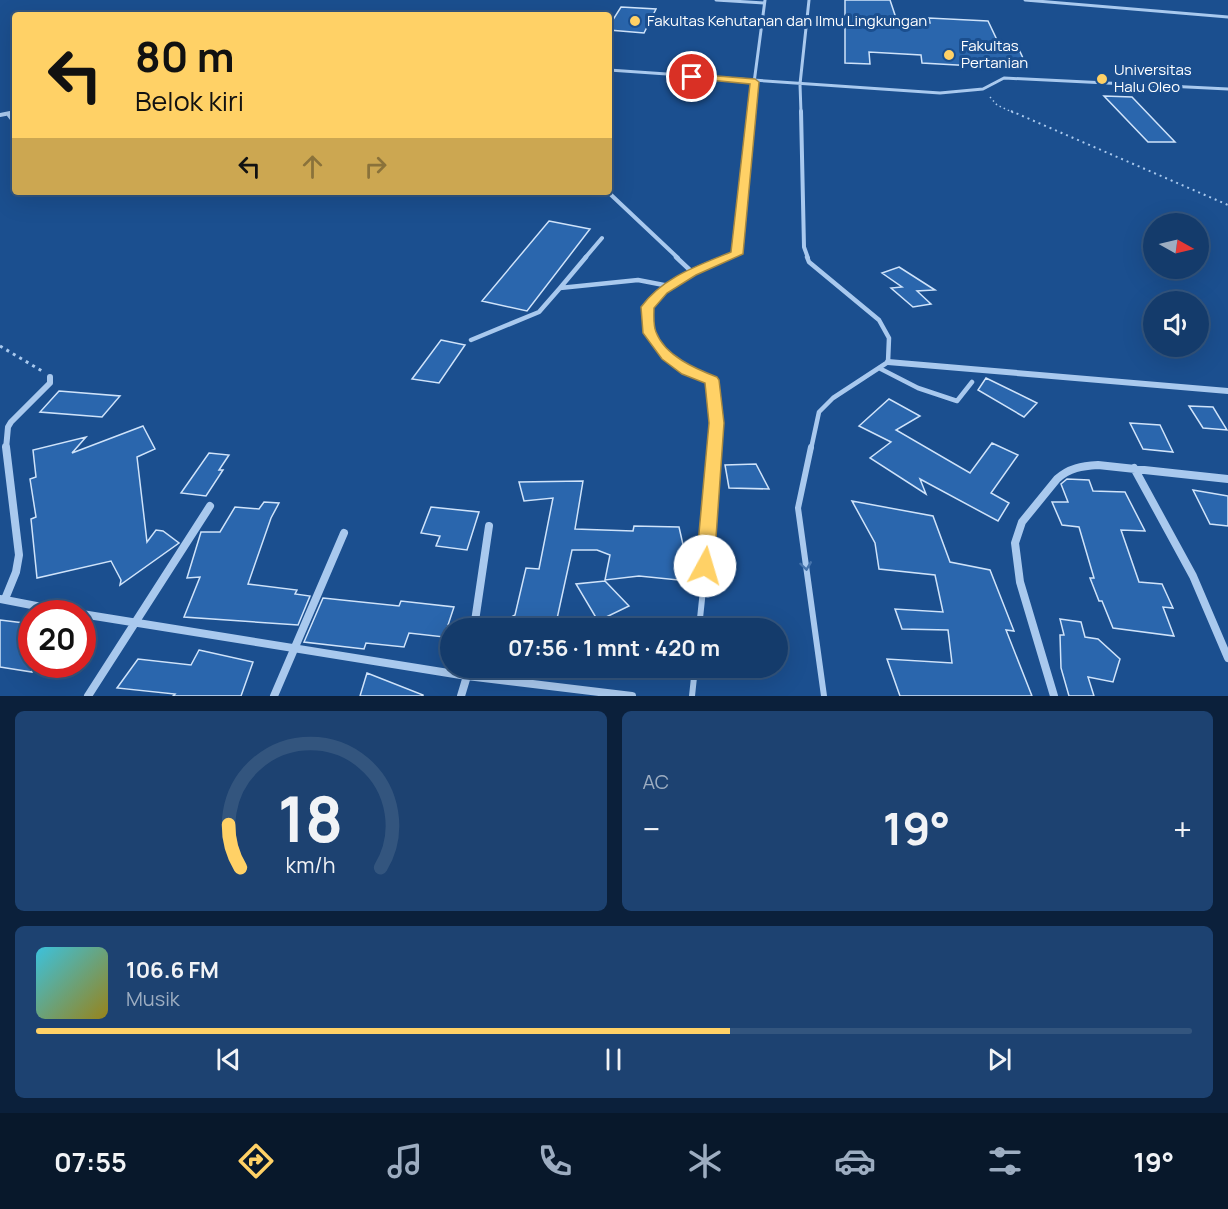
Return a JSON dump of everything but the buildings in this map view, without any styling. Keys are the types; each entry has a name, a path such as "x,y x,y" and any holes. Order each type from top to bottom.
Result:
{"street":[{"path":"888,362 1228,391"},
{"path":"18,602 3,599 17,572 19,556 6,445 7,429 50,383 50,377"},
{"path":"1054,696 1020,582 1015,543 1022,522 1064,473 1081,466 1134,468 1228,478"},
{"path":"1134,468 1193,576 1228,658"},
{"path":"88,696 210,506"},
{"path":"475,618 489,526"},
{"path":"274,696 344,533"},
{"path":"96,616 295,649 440,668"},
{"path":"461,696 466,678"},
{"path":"508,678 632,696"}],"lane":[{"path":"700,618 712,503 716,423 712,380 687,371 667,356 649,333 647,307 669,286 692,272 737,254 765,1 716,0"},
{"path":"809,0 800,84 804,247 809,262 879,320 889,338 888,362 833,398 819,412 798,508 824,696"},
{"path":"1025,0 1228,17"},
{"path":"612,70 755,82 940,93 983,89 1004,78 1228,89"},
{"path":"0,115 12,113"},
{"path":"8,114 12,119"},
{"path":"611,195 692,272"},
{"path":"471,340 538,312 602,238"},
{"path":"560,288 638,280 669,286"},
{"path":"879,368 918,388 957,401 972,382"},
{"path":"692,696 694,678"}],"path":[{"path":"983,89 997,105 1228,205"},
{"path":"0,345 50,377"}],"place":[{"name":"Fakultas Kehutanan dan Ilmu Lingkungan","path":"635,21"},
{"name":"Fakultas Pertanian","path":"949,55"},
{"name":"Universitas Halu Oleo","path":"1102,79"}],"route":[{"path":"692,77 755,82 737,254 692,272 663,290 647,307 649,333 667,356 687,371 712,380 716,423 712,503 705,566"}]}
